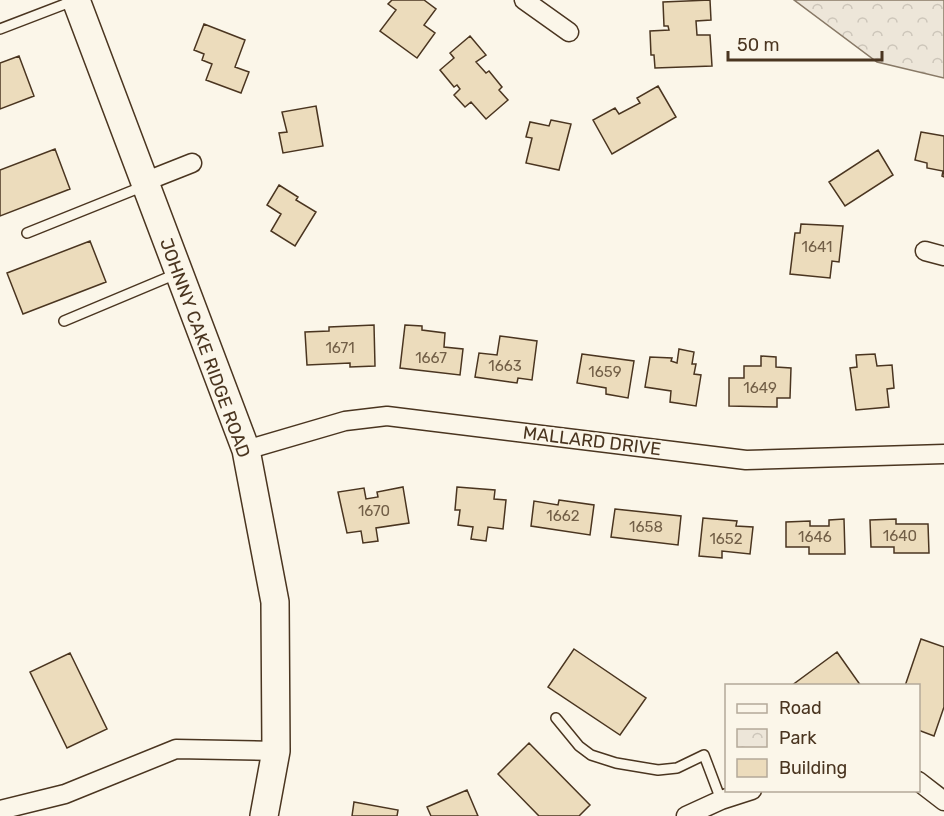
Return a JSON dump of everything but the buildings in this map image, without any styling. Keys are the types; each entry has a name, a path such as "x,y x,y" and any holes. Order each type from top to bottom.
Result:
{"street":[{"name":"JOHNNY CAKE RIDGE ROAD","path":"76,0 246,450 275,602 276,750 264,816"},
{"path":"524,0 569,32"},
{"path":"145,184 192,163"},
{"path":"925,251 944,256"},
{"name":"MALLARD DRIVE","path":"246,450 345,421 387,416 746,460 944,454"},
{"path":"0,810 65,794 176,749 276,750"},
{"path":"920,783 944,801"},
{"path":"686,816 721,800 746,792"}],"lane":[{"path":"0,29 76,0"},
{"path":"27,233 145,184"},
{"path":"64,321 179,273"},
{"path":"556,718 579,746 591,755 616,763 658,770 677,768 704,755 721,800"}],"green space":[{"path":"794,0 944,0 944,78 877,62"}]}
